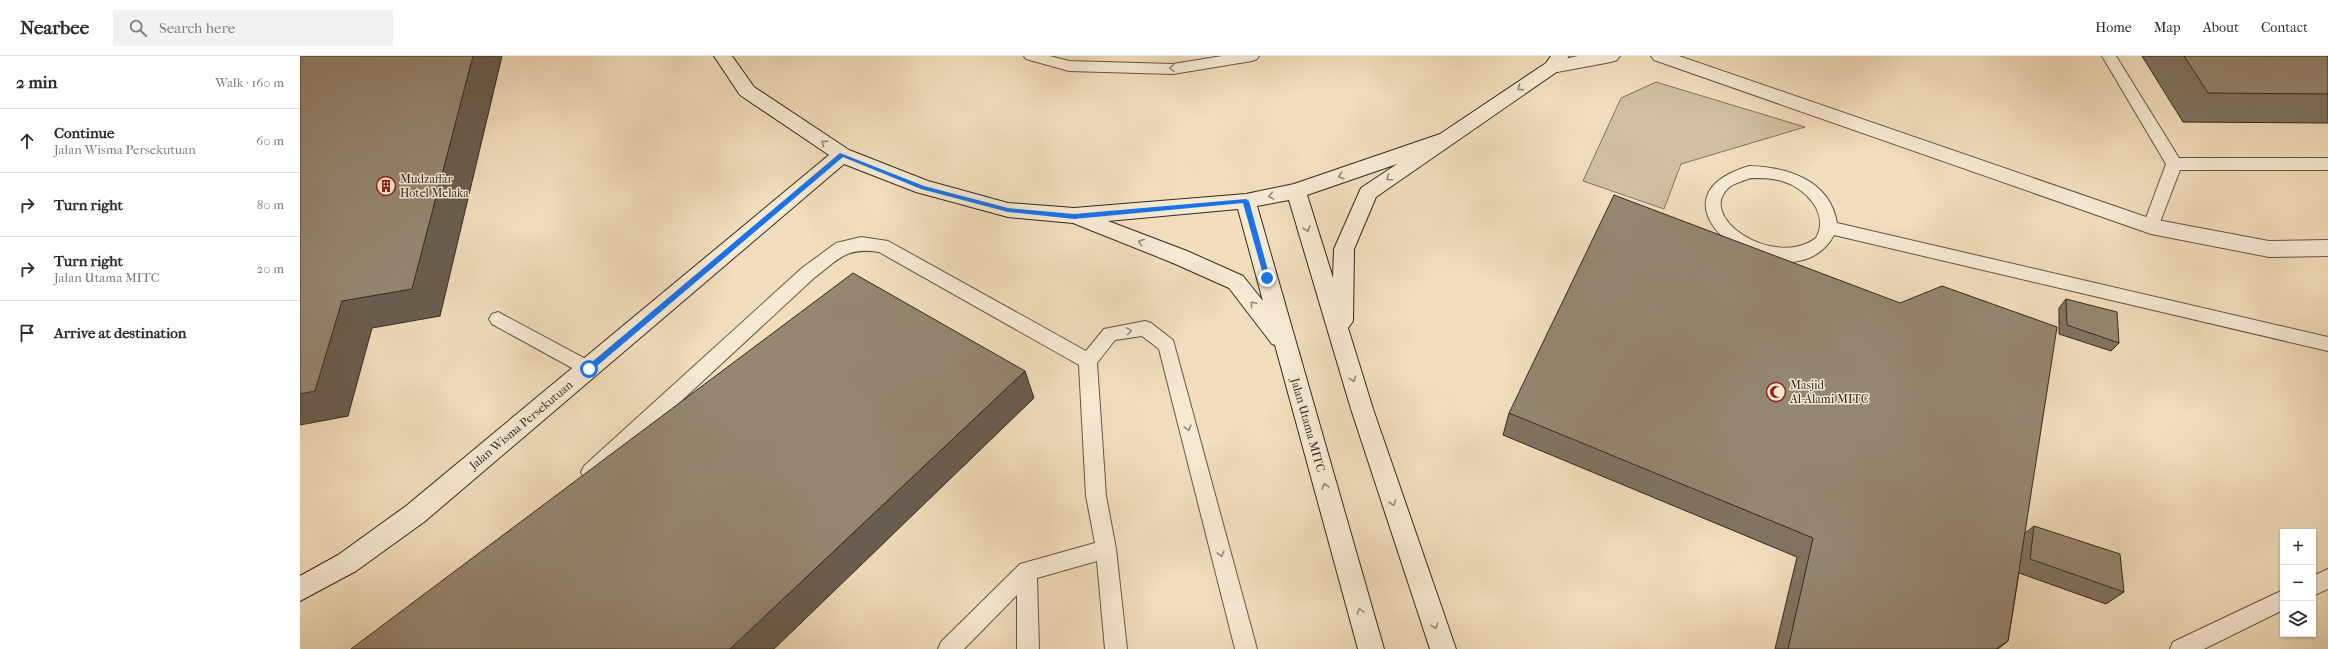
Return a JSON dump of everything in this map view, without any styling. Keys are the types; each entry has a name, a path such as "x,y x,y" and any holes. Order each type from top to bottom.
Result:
{"main road":[{"path":"724,56 747,91 842,155 923,188 1008,210 1074,216 1246,201 1296,191 1444,140"},
{"path":"1341,342 1344,249 1368,194 1556,61 1611,56"},
{"path":"1660,56 2150,226 2269,249 2328,248"},
{"name":"Jalan Wisma Persekutuan","path":"300,589 347,563 415,514 842,155"},
{"path":"1296,191 1362,409 1442,649"},
{"name":"Jalan Utama MITC","path":"1246,201 1371,649"},
{"path":"1074,216 1180,257 1236,282 1286,345"}],"lane":[{"path":"1031,56 1070,66 1173,69 1252,56"},
{"path":"2109,56 2174,164"},
{"path":"2150,226 2174,164"},
{"path":"2174,164 2328,164"},
{"path":"1749,172 1768,172 1787,176 1806,185 1819,198 1828,212 1829,227 1825,239 1815,248 1800,254 1782,256 1763,253 1745,246 1730,236 1719,224 1713,210 1713,198 1720,185 1732,176 1749,172"},
{"path":"1829,227 2328,344"},
{"path":"580,483 808,273 842,248 861,243 882,246 1088,360"},
{"path":"498,319 589,369"},
{"path":"1116,649 1106,549 1096,496 1088,360 1110,334 1145,328 1167,345 1246,649"},
{"path":"949,649 1027,571 1106,549"},
{"path":"1027,571 1028,649"},
{"path":"2316,585 2328,579"},
{"path":"2181,649 2281,601"}],"shaded area":[{"path":"1656,82 1805,127 1681,164 1664,209 1583,181 1621,98"}],"building":[{"name":"Mudzaffar Hotel Melaka","path":"300,56 473,56 412,289 342,301 315,391 300,394"},
{"path":"2184,56 2328,56 2328,94 2208,93"},
{"name":"Masjid Al-Alami MITC","path":"1614,195 1900,303 1942,286 2057,327 2008,641 1996,649 1788,649 1813,538 1509,413"},
{"path":"853,273 1025,371 730,649 351,649"},
{"path":"2066,299 2117,312 2119,343 2067,325"},
{"path":"2034,526 2120,554 2124,592 2030,559"}],"place":[{"name":"Mudzaffar Hotel Melaka","path":"386,186"},
{"name":"Masjid Al-Alami MITC","path":"1776,392"}],"route":[{"path":"589,369 842,155 923,188 1008,210 1074,216 1246,201 1267,278"}]}
